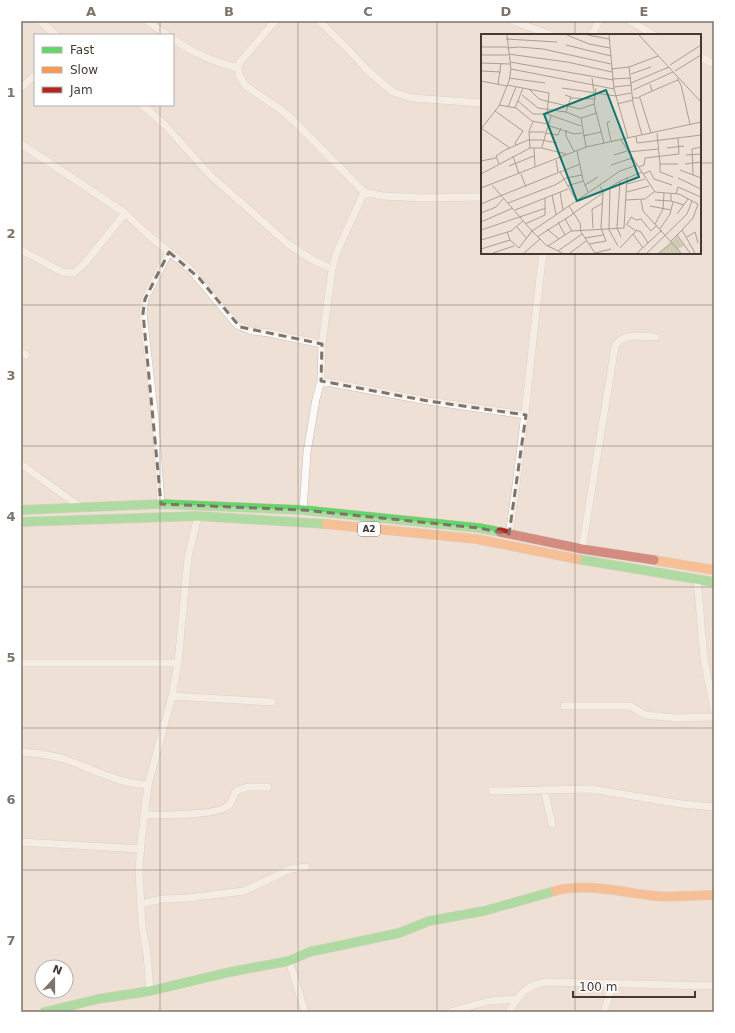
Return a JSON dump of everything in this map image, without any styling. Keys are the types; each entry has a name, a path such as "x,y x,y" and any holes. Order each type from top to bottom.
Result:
{"main road":[{"name":"A2","path":"21,510 82,509 161,504 304,510 479,528 582,549 714,570"},
{"name":"A2","path":"21,522 198,516 302,522 476,539 581,560 714,582"},
{"path":"44,1012 98,999 150,991 230,972 289,962 309,952 399,933 429,921 484,911 563,889 576,887 600,890 613,889 673,897 714,895"}],"street":[{"path":"40,21 55,34"},
{"path":"147,21 166,34"},
{"path":"275,21 245,55 238,68 239,75 246,86 280,109 294,121 364,192 382,196 422,198 481,197"},
{"path":"318,21 378,80 394,92 412,98 481,102"},
{"path":"513,21 548,34"},
{"path":"592,34 599,21"},
{"path":"630,21 652,34"},
{"path":"174,40 193,52 211,61 238,68"},
{"path":"701,58 714,64"},
{"path":"21,88 34,76"},
{"path":"143,106 164,124 210,175 288,244 311,259 332,269"},
{"path":"21,144 125,213 168,252 195,273 240,327 252,331 270,333 322,344"},
{"path":"304,510 307,452 316,399 321,381 322,344 332,269 336,254 364,192"},
{"path":"21,250 62,272 74,273 85,263 125,213"},
{"path":"161,504 155,419 143,313 145,299 168,252"},
{"path":"509,534 526,414 532,337 543,254"},
{"path":"582,549 615,346 620,339 627,336 655,337"},
{"path":"321,381 428,402 526,414"},
{"path":"21,464 82,509"},
{"path":"150,991 141,904 139,872 141,849 148,785 172,696 178,663 188,557 198,516"},
{"path":"697,579 704,659 714,710"},
{"path":"21,663 178,663"},
{"path":"172,696 272,702"},
{"path":"564,706 625,706 633,707 645,715 676,718 714,717"},
{"path":"21,752 62,759 108,778 148,785"},
{"path":"145,815 200,813 219,810 229,805 236,791 248,787 268,787"},
{"path":"544,789 552,824"},
{"path":"492,791 591,789 682,804 714,807"},
{"path":"21,842 141,849"},
{"path":"141,904 162,899 188,898 244,890 291,869 306,867"},
{"path":"289,962 305,1012"},
{"path":"509,1012 525,989 545,982 714,986"},
{"path":"604,1012 613,984"},
{"path":"450,1012 489,1001 517,999"}],"highlighted area":[{"path":"169,252 199,278 240,327 322,344 321,381 428,401 526,415 509,534 479,528 303,510 161,504 143,313 145,299"}],"traffic: fast":[{"path":"21,510 161,504 303,510 479,528 500,532"},
{"path":"21,522 198,516 326,524"},
{"path":"577,559 714,582"},
{"path":"44,1012 98,999 150,991 230,972 289,961 309,952 399,933 429,921 484,911 555,891"}],"traffic: slow":[{"path":"326,524 476,539 577,559"},
{"path":"654,560 714,570"},
{"path":"555,891 593,888 663,897 714,895"}],"traffic: jam":[{"path":"500,532 582,549 654,560"}]}
